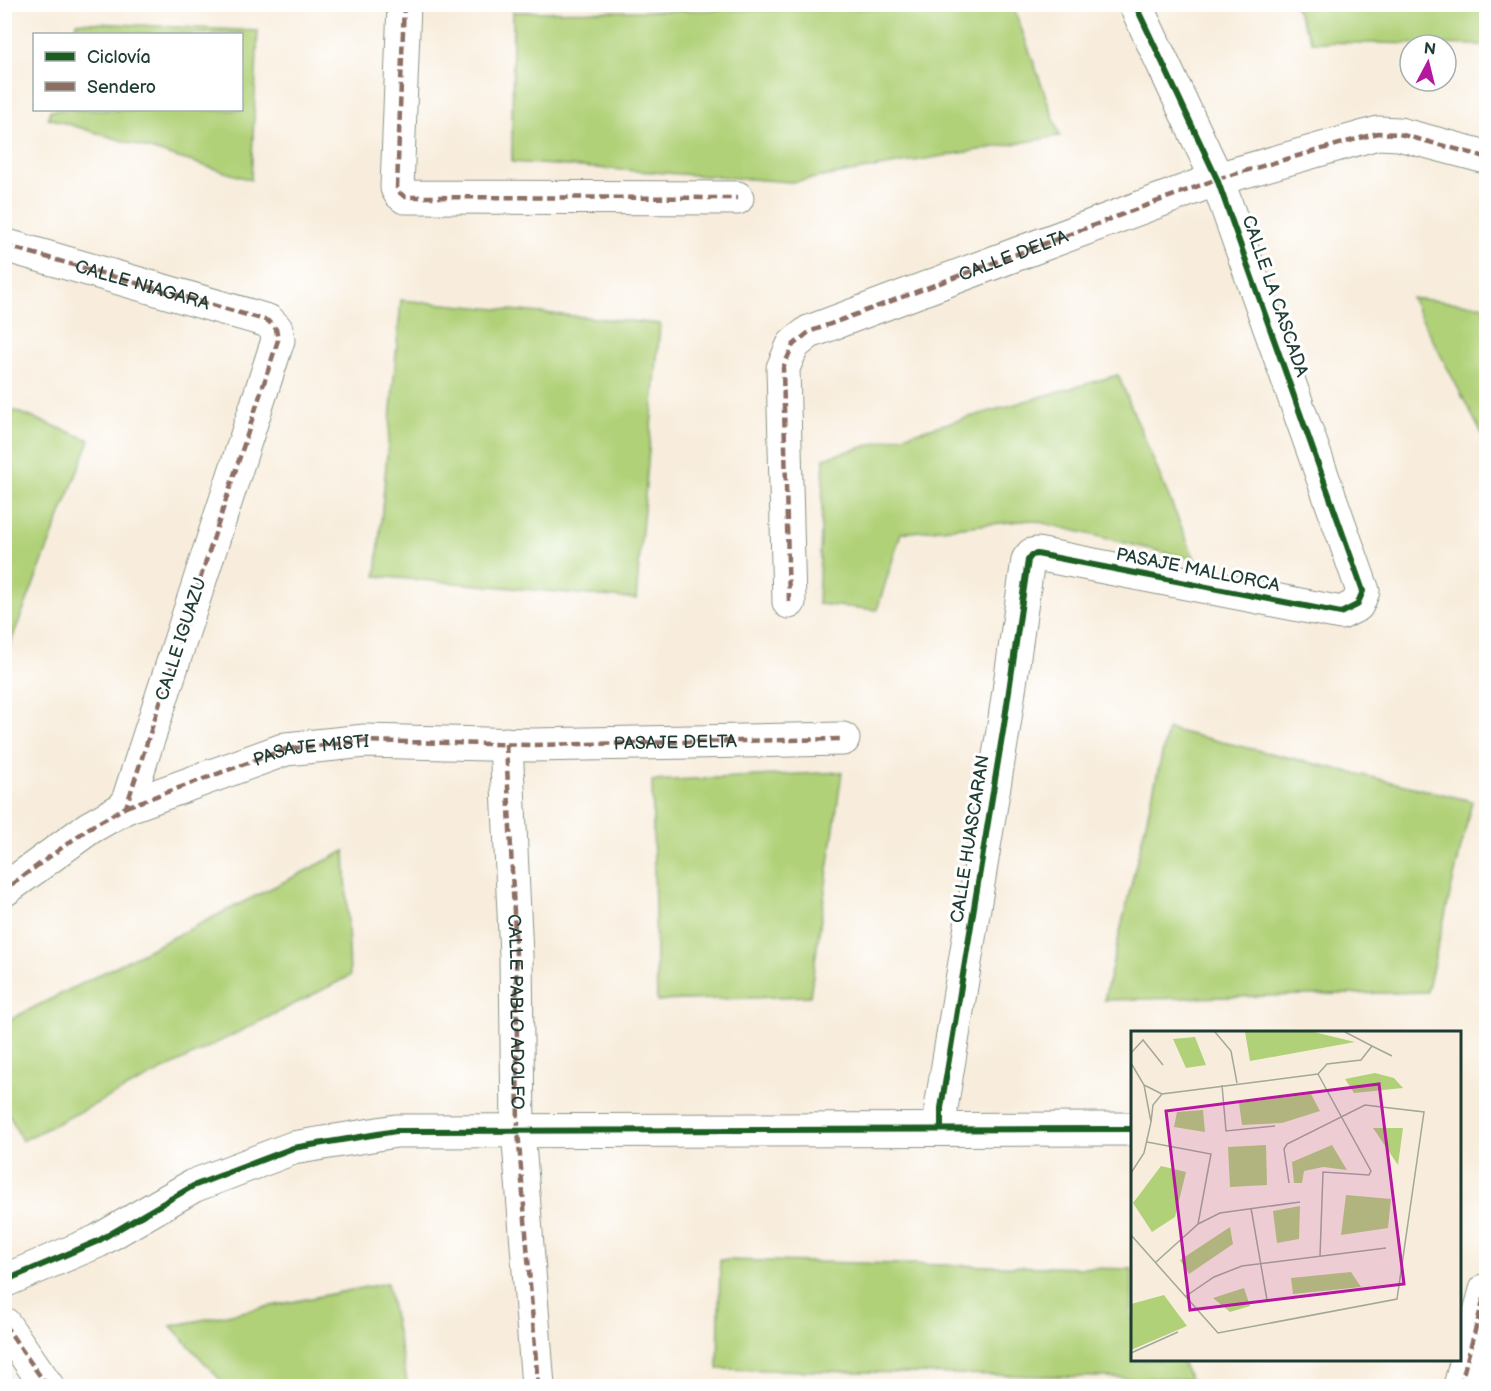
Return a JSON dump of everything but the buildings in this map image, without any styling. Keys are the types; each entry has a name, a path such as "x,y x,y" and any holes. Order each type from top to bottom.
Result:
{"street":[{"path":"404,4 398,188 400,194 405,197 737,198"},
{"name":"CALLE LA CASCADA","path":"1135,4 1218,179 1363,591 1357,605"},
{"name":"CALLE DELTA","path":"789,602 783,368 793,345 809,332 1218,179 1377,133 1400,134 1486,157"},
{"name":"CALLE NIAGARA","path":"4,245 268,321 276,330"},
{"name":"CALLE IGUAZU","path":"126,807 278,340 276,330"},
{"name":"PASAJE MALLORCA","path":"1032,555 1037,554 1341,613 1357,605"},
{"name":"CALLE HUASCARAN","path":"940,1128 940,1108 1004,725 1028,560 1032,555"},
{"name":"PASAJE DELTA","path":"506,744 843,739"},
{"name":"PASAJE MISTI","path":"126,807 286,749 364,741 506,744"},
{"name":"CALLE PABLO ADOLFO","path":"506,744 516,955 518,1130 538,1386"},
{"path":"4,890 89,828 126,807"},
{"path":"4,1281 98,1241 193,1186 293,1148 396,1131 1131,1129"},
{"path":"1460,1386 1486,1290"},
{"path":"4,1324 47,1386"}],"green space":[{"path":"1294,5 1486,5 1486,45 1458,45 1458,33 1398,33 1398,43 1312,42"},
{"path":"1014,8 1060,136 792,182 512,162 513,12"},
{"path":"77,22 258,31 251,180 48,118 50,111 243,111 243,33 73,33"},
{"path":"1411,298 1486,306 1486,442"},
{"path":"401,300 660,324 636,599 376,576"},
{"path":"1118,375 1195,560 1031,520 901,533 877,610 818,604 824,458"},
{"path":"5,407 90,440 5,657"},
{"path":"1168,729 1472,801 1427,992 1104,1000"},
{"path":"842,772 810,996 657,1001 652,781"},
{"path":"345,851 350,976 22,1141 5,1106 5,1022"},
{"path":"720,1260 1131,1269 1131,1361 1181,1361 1190,1379 718,1369"},
{"path":"387,1283 408,1386 226,1386 171,1326"}],"marked path":[{"path":"404,4 397,188 405,197 737,198"},
{"path":"789,602 783,368 793,345 809,332 1217,179 1378,133 1399,134 1486,157"},
{"path":"4,245 268,321 276,329 278,340 126,807 89,828 4,890"},
{"path":"126,807 286,749 365,741 532,745 843,739"},
{"path":"506,744 516,955 518,1130 538,1386"},
{"path":"1460,1386 1486,1290"},
{"path":"4,1324 47,1386"}],"cycle path":[{"path":"941,1128 941,1108 1004,725 1028,560 1032,555 1037,554 1341,613 1357,605 1363,591 1217,179 1135,4"},
{"path":"4,1281 98,1241 193,1186 293,1148 396,1131 1131,1129"}]}
